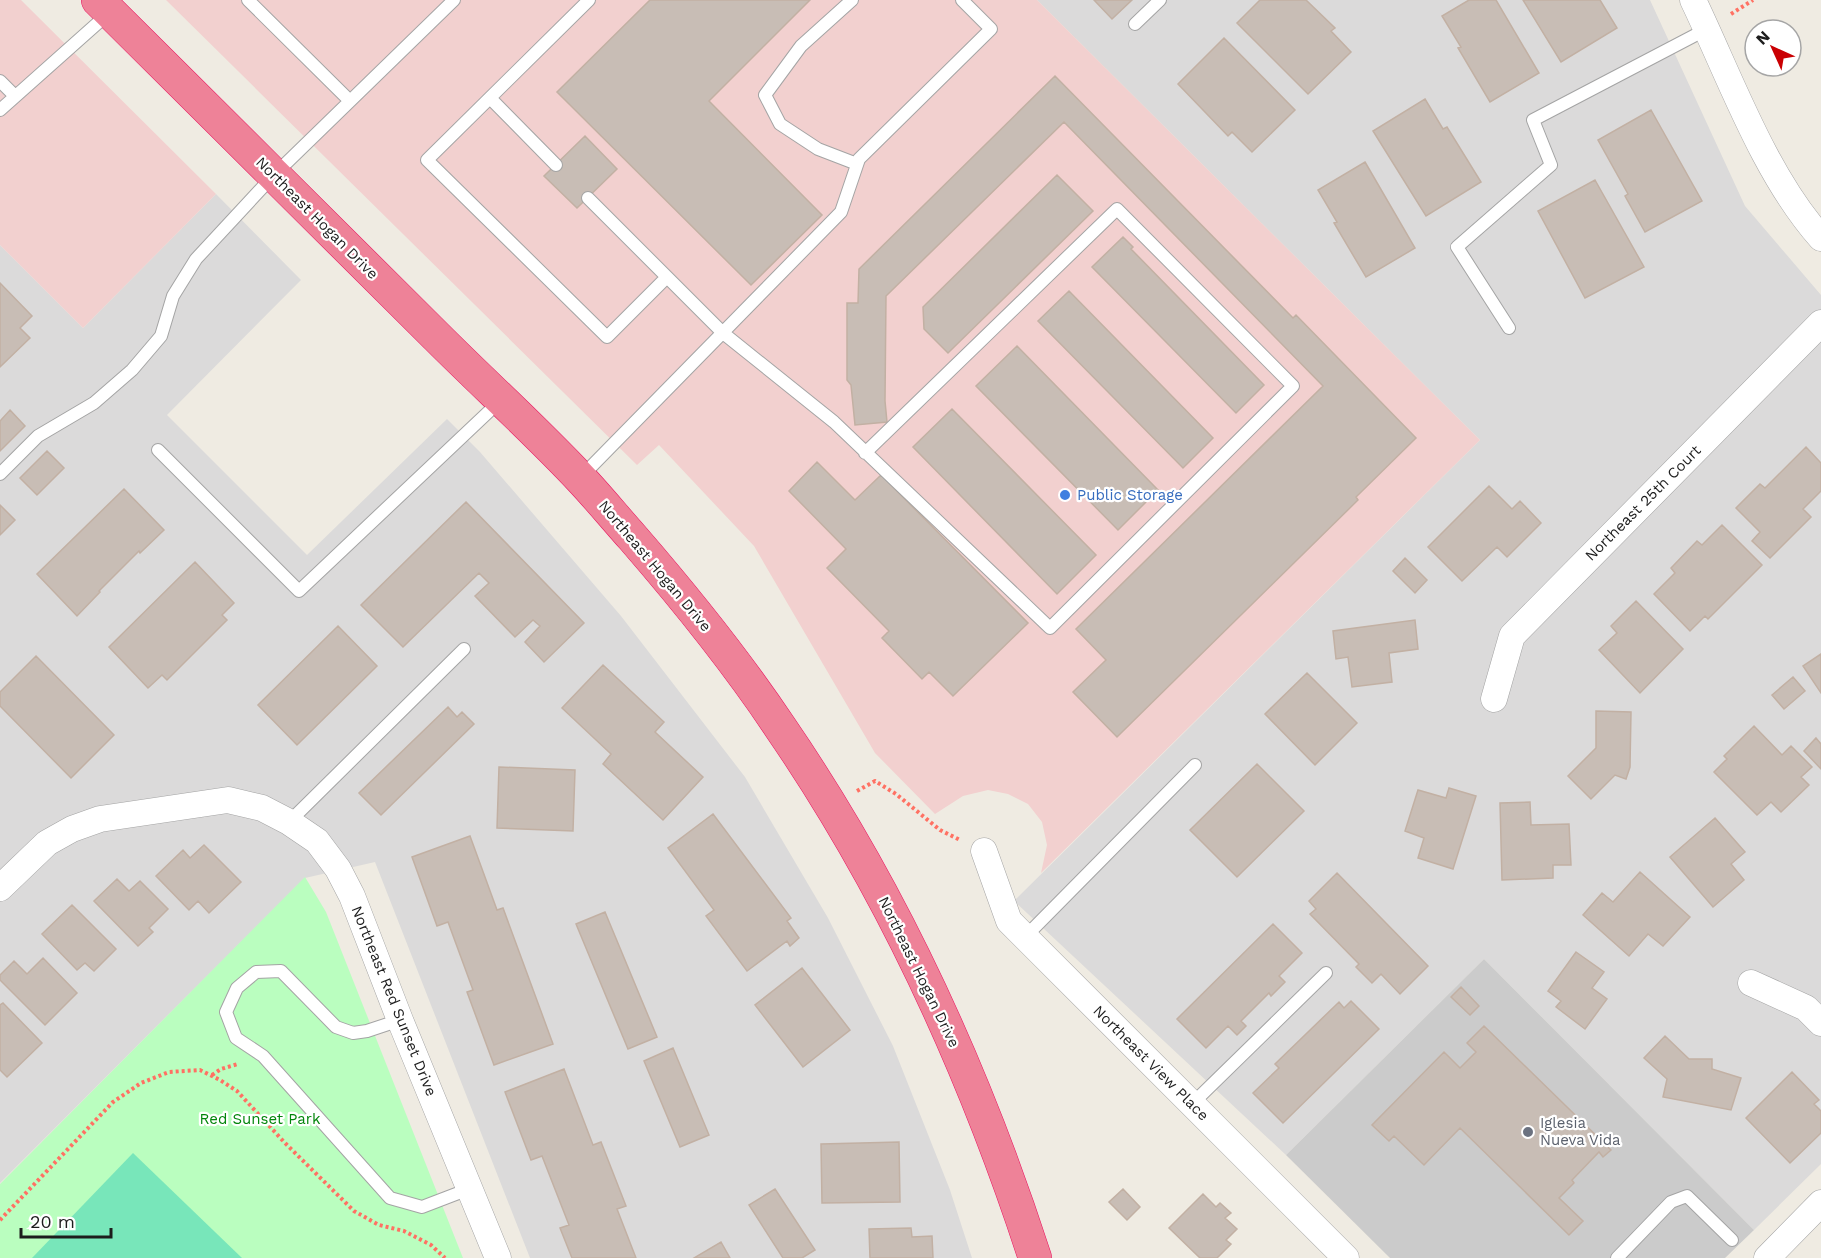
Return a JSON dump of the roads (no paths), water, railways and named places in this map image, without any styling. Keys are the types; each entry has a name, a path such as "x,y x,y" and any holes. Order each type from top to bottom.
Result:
{"highway":[{"name":"Northeast Hogan Drive","path":"104,6 580,478 676,588 734,663 781,727 830,805 869,870 915,959 951,1033 1000,1157 1035,1258"}],"street":[{"path":"1693,0 1743,111 1778,177 1806,220 1821,238"},
{"name":"Northeast 25th Court","path":"1494,699 1512,636 1821,323"},
{"name":"Northeast Red Sunset Drive","path":"0,888 47,843 72,829 100,819 228,800 262,808 289,822 317,842 338,868 352,896 400,1020 498,1258"},
{"name":"Northeast View Place","path":"984,851 1009,921 1346,1258"},
{"path":"1751,983 1806,1008 1821,1023"},
{"path":"1767,1258 1818,1211"}],"lane":[{"path":"248,0 350,101"},
{"path":"0,474 38,436 94,403 132,370 161,336 173,296 196,259 274,175 454,0"},
{"path":"590,0 428,160 608,337 667,277"},
{"path":"852,0 801,46 765,95 780,124 818,149 857,164"},
{"path":"580,478 841,212 859,159 991,29 962,0"},
{"path":"1135,24 1160,0"},
{"path":"0,110 104,6"},
{"path":"1509,328 1457,247 1551,165 1533,120 1707,29"},
{"path":"0,81 15,96"},
{"path":"490,98 556,165"},
{"path":"588,198 723,333 834,422 865,453 1050,628 1293,386 1117,209 865,453"},
{"path":"158,450 299,591 501,400"},
{"path":"289,822 464,649"},
{"path":"1025,937 1195,765"},
{"path":"400,1020 367,1031 353,1033 336,1027 281,970 256,972 237,988 226,1012 236,1038 263,1056 390,1198 422,1207 469,1189"},
{"path":"1192,1104 1326,973"},
{"path":"1617,1258 1671,1202 1687,1196 1732,1240"}],"place":[{"name":"Public Storage","path":"1065,495"},
{"name":"Iglesia Nueva Vida","path":"1528,1132"}],"park label":[{"name":"Red Sunset Park","path":"260,1119"}]}
